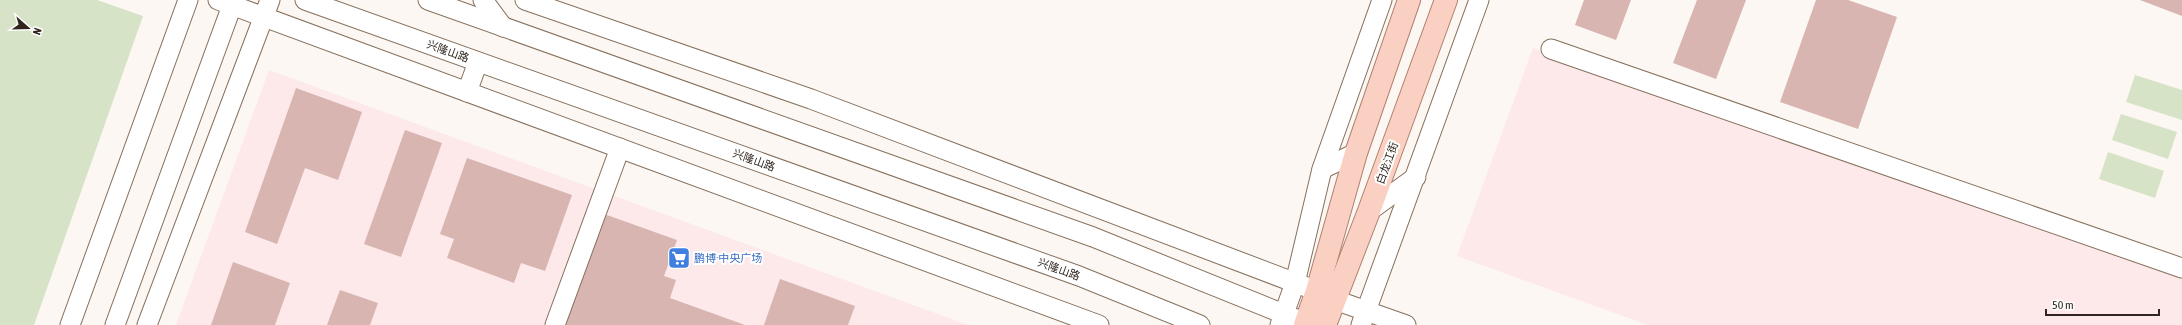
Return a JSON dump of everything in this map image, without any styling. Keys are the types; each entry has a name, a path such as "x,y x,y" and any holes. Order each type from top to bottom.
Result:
{"main road":[{"name":"白龙江街","path":"1326,296 1356,152 1409,0"},
{"name":"白龙江街","path":"1312,324 1370,211 1446,0"}],"street":[{"path":"70,325 188,0"},
{"name":"兴隆山路","path":"305,0 1079,276 1200,325"},
{"path":"428,0 1093,237 1282,320 1312,324"},
{"path":"483,0 503,27"},
{"path":"524,0 811,99 1326,296 1363,318 1406,325"},
{"path":"1282,320 1295,284 1322,169 1382,0"},
{"path":"1363,318 1416,177 1479,0"},
{"path":"115,325 228,2 267,8 467,92 1099,325"},
{"path":"147,325 267,8"},
{"path":"1551,49 2182,268"},
{"path":"467,92 478,62"},
{"path":"555,325 620,148"},
{"path":"1322,169 1356,152"},
{"path":"1370,211 1416,177"}],"shaded area":[{"path":"1533,48 2182,278 2182,325 1648,325 1457,256"},
{"path":"269,70 968,325 176,325"}],"green space":[{"path":"0,0 97,0 143,16 34,325 0,325"},
{"path":"2135,75 2182,90 2182,120 2126,102"},
{"path":"2121,114 2177,132 2168,159 2112,140"},
{"path":"2108,152 2164,171 2155,198 2099,179"}],"building":[{"path":"1584,0 1631,0 1616,40 1575,25"},
{"path":"1697,0 1746,0 1716,79 1673,63"},
{"path":"1816,0 1848,0 1897,17 1858,129 1780,102"},
{"path":"2140,0 2182,0 2182,16"},
{"path":"296,88 362,112 338,180 305,168 277,244 245,232"},
{"path":"405,130 442,143 401,257 364,244"},
{"path":"467,158 572,195 545,271 521,263 514,283 447,258 454,239 440,234"},
{"path":"604,214 677,240 664,276 676,280 670,298 745,325 564,325"},
{"path":"233,262 290,283 275,325 211,325"},
{"path":"780,279 855,306 848,325 764,325"},
{"path":"340,290 378,303 370,325 327,325"}],"place":[{"name":"鹏博·中央广场","path":"679,258"}]}
